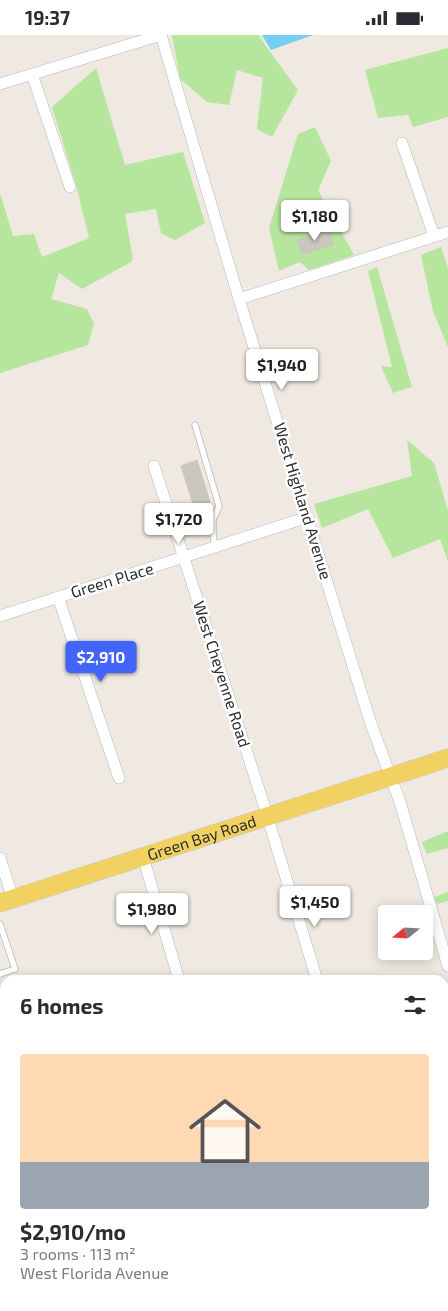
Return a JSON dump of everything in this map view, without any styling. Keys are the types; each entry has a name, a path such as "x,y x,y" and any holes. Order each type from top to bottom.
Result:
{"main road":[{"name":"Green Bay Road","path":"7,901 448,758"}],"street":[{"path":"0,84 161,35"},
{"name":"West Highland Avenue","path":"161,35 239,299 371,724 392,777 448,966"},
{"path":"32,74 70,187"},
{"path":"402,143 434,236"},
{"path":"239,299 448,232"},
{"name":"West Cheyenne Road","path":"154,466 268,817 316,975"},
{"name":"Green Place","path":"0,616 308,517"},
{"path":"58,597 119,778"},
{"path":"143,857 178,975"},
{"path":"0,858 7,901"}],"lane":[{"path":"195,425 219,506 213,520 215,547"},
{"path":"0,924 15,969 0,974"}],"green space":[{"path":"172,35 258,35 298,90 272,137 257,129 263,78 237,70 229,105 207,102 180,79"},
{"path":"448,48 448,117 413,127 408,115 378,118 365,70"},
{"path":"96,68 125,165 183,152 205,223 175,240 161,233 156,209 125,214 133,259 131,262 82,289 59,273 51,299 87,309 94,324 88,345 0,373 0,193 13,236 34,234 42,257 89,238 76,185 52,107"},
{"path":"315,127 331,161 318,190 354,255 309,270 300,262 279,271 269,228 298,134"},
{"path":"441,247 448,268 448,347 433,311 421,255"},
{"path":"377,267 412,387 393,393 381,366 392,367 368,271"},
{"path":"407,440 434,463 448,511 448,562 440,539 393,558 368,509 322,528 314,504 412,476"},
{"path":"448,831 448,848 427,854 422,842"},
{"path":"448,892 448,901 437,904 434,897"}],"water":[{"path":"262,35 313,35 271,50"}],"building":[{"path":"329,230 333,245 302,254 297,240"},
{"path":"197,460 210,502 194,507 181,466"}]}
